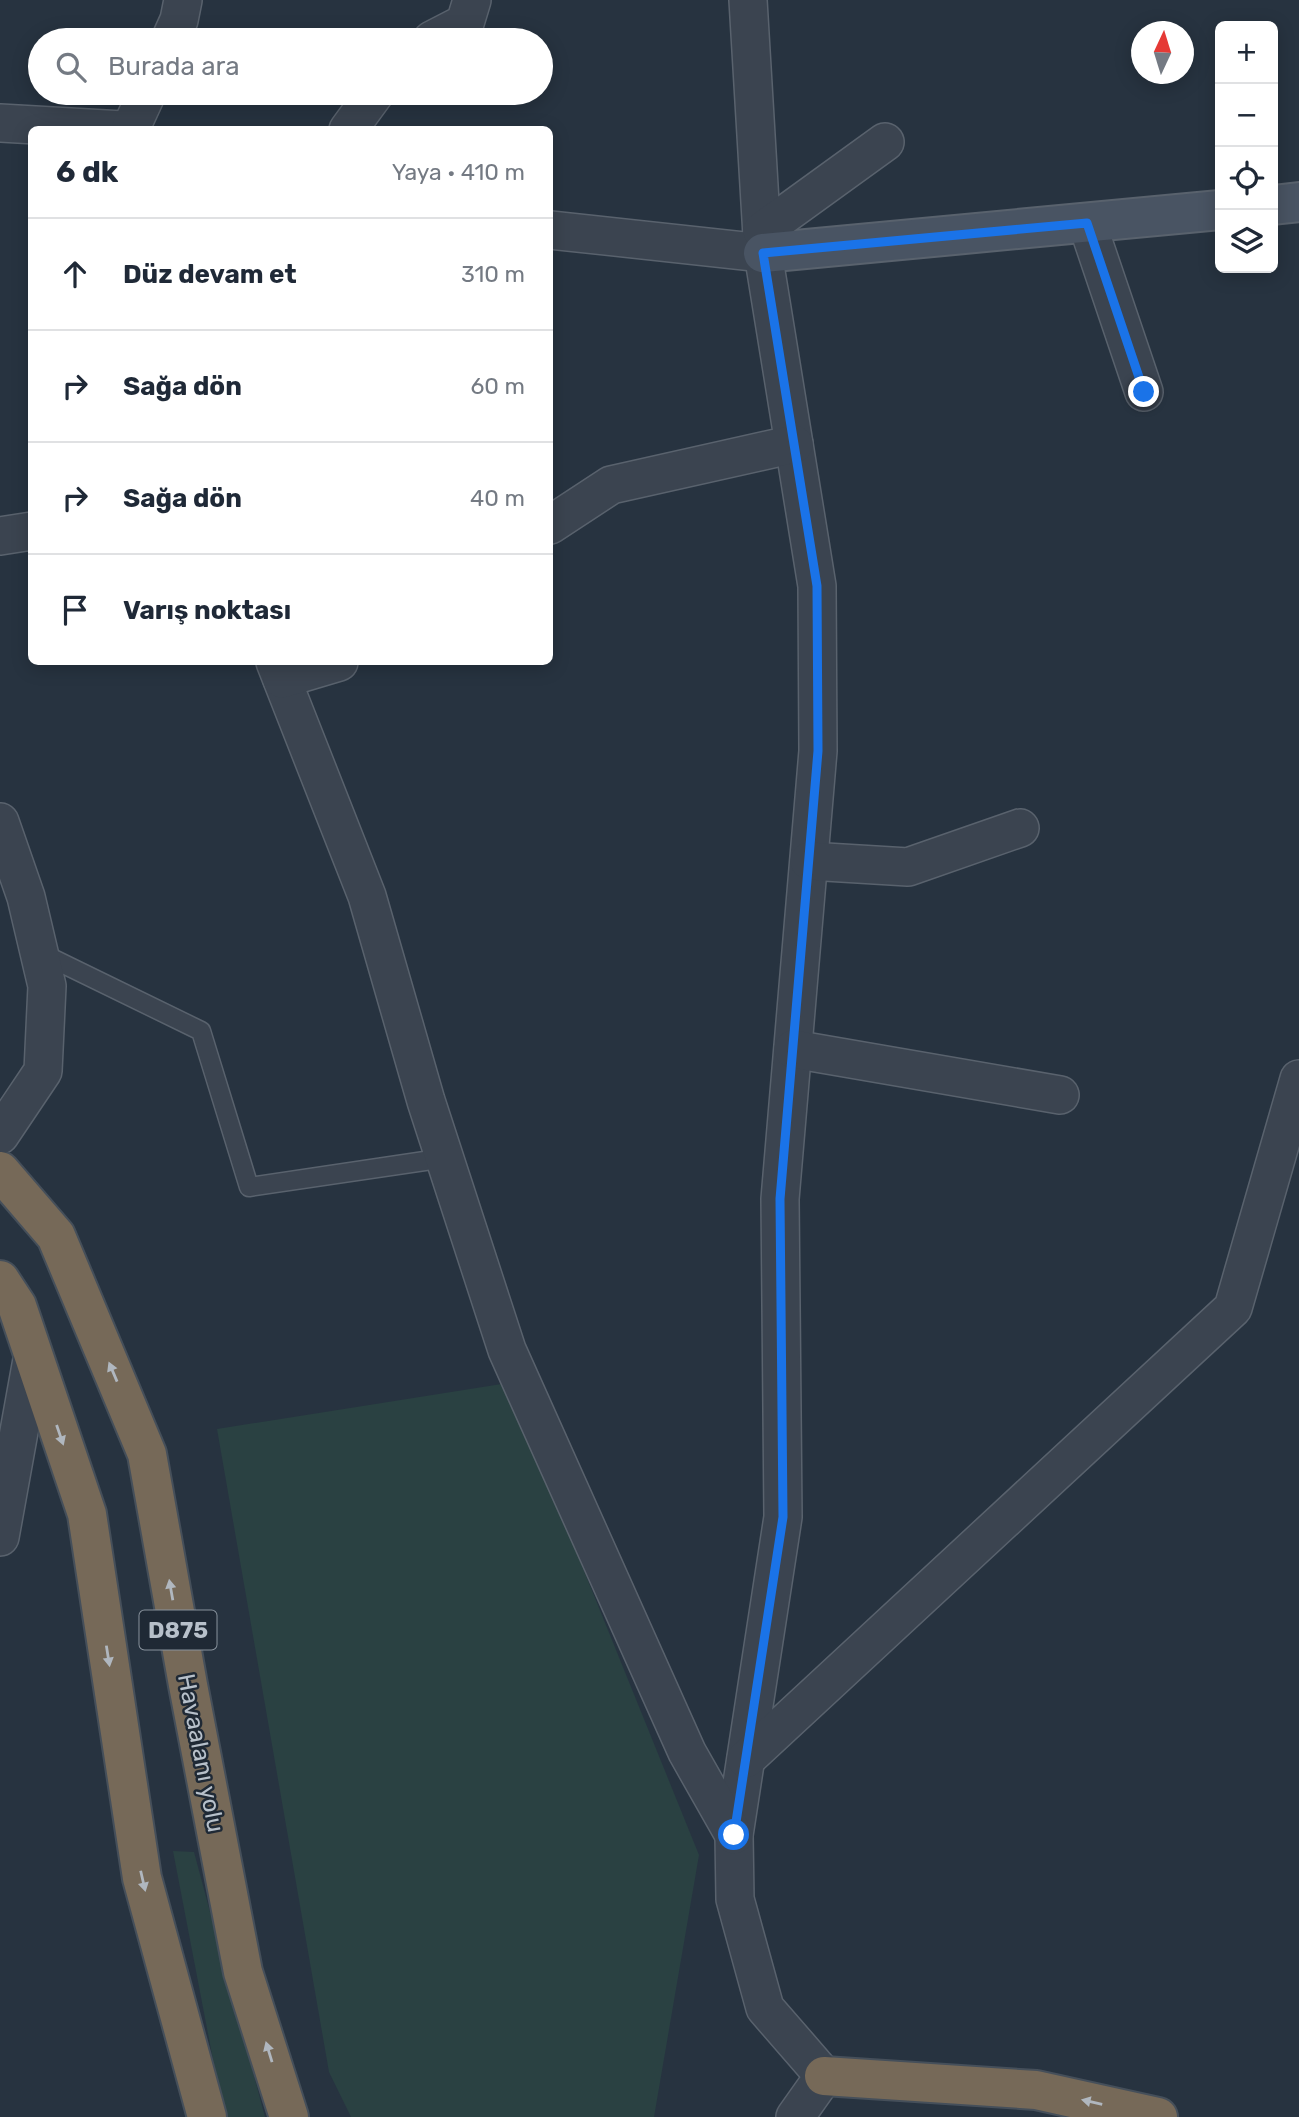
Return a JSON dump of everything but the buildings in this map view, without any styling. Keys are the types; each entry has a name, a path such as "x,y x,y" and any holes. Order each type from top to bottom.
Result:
{"highway":[{"name":"Havaalanı yolu","path":"0,1171 56,1236 147,1454 243,1972 289,2117"},
{"name":"D875","path":"0,1280 17,1306 87,1514 142,1878 207,2117"},
{"path":"824,2076 1044,2117"},
{"path":"824,2076 1036,2090 1158,2117"}],"street":[{"path":"175,28 183,0"},
{"path":"455,28 465,23 471,0"},
{"path":"748,0 763,242 817,586 818,751 780,1199 783,1517 734,1835 735,1899 765,2008 824,2076 795,2117"},
{"path":"132,126 141,105"},
{"path":"351,126 366,105"},
{"path":"0,123 52,126"},
{"path":"763,242 885,142"},
{"path":"1278,204 1299,202"},
{"path":"553,230 763,242 1087,223 1215,210"},
{"path":"1087,223 1144,392"},
{"path":"553,523 611,485 794,444"},
{"path":"0,536 28,532"},
{"path":"316,665 279,670 367,896 445,1158 507,1350 687,1752 734,1835"},
{"path":"0,822 26,897 47,986 43,1072 0,1135"},
{"path":"809,860 908,867 1020,828"},
{"path":"793,1049 1060,1095"},
{"path":"746,1759 1233,1308 1299,1079"},
{"path":"0,1537 33,1354"}],"lane":[{"path":"39,952 201,1031 249,1187 445,1158"}],"green space":[{"path":"508,1383 699,1855 654,2117 351,2117 329,2072 217,1429"},
{"path":"173,1851 194,1852 265,2117 224,2117"}],"route":[{"path":"734,1835 783,1517 780,1199 818,751 817,586 763,253 1087,223 1144,392"}]}
